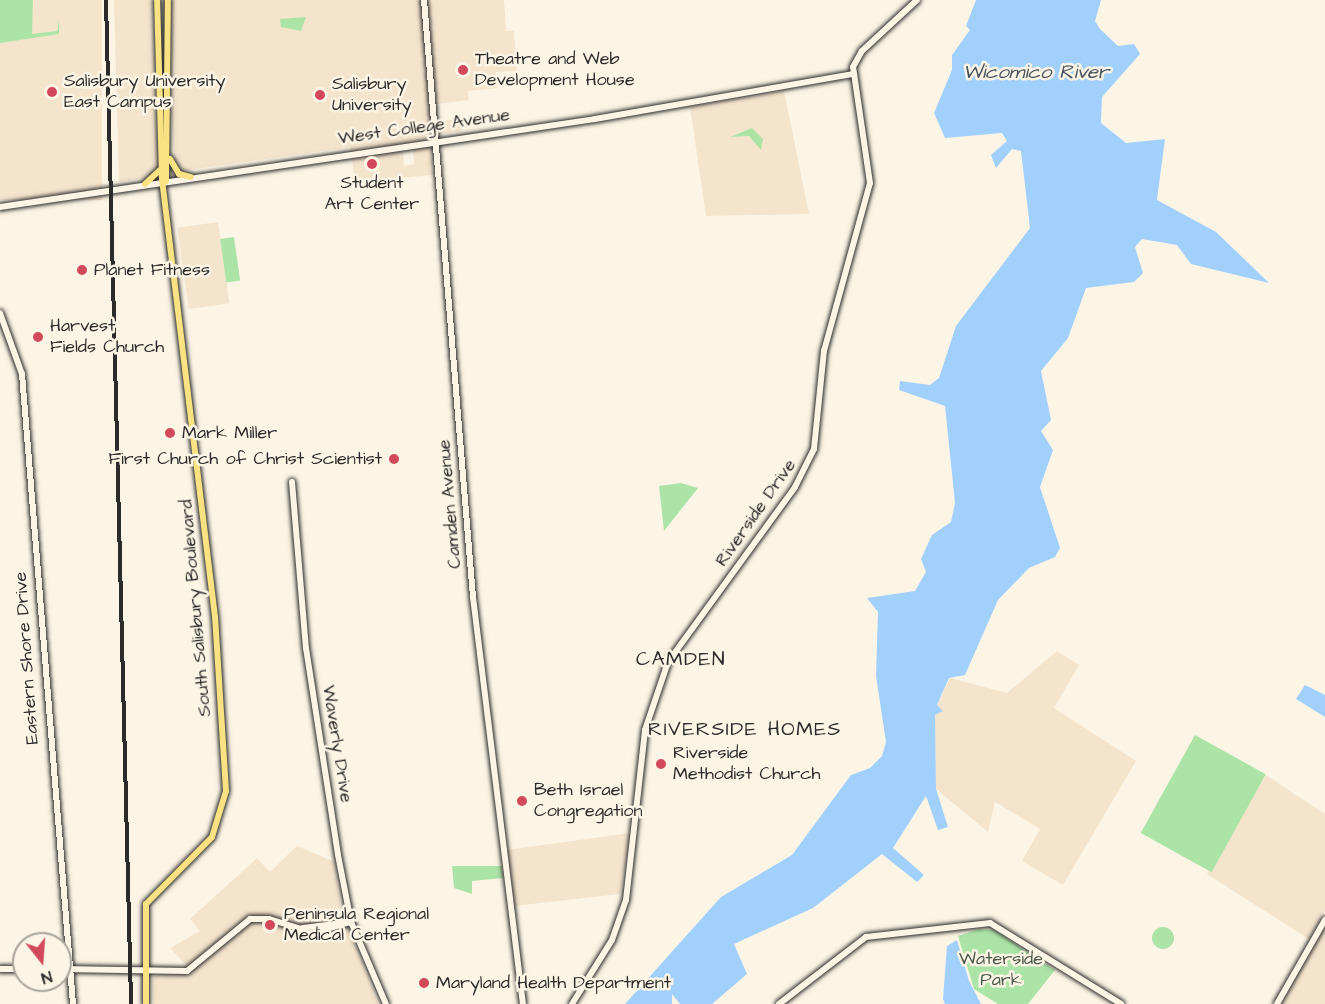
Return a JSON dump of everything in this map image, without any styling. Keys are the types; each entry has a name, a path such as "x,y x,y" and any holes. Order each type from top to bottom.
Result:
{"main road":[{"name":"South Salisbury Boulevard","path":"146,1004 146,904 212,837 226,787 214,617 166,181 162,163 157,59 157,0"},
{"name":"South Salisbury Boulevard","path":"166,181 168,0"},
{"path":"157,59 166,86"},
{"path":"168,154 179,174 191,177"},
{"path":"145,184 158,174 162,163"}],"street":[{"name":"Camden Avenue","path":"424,0 474,597 510,908 524,1004"},
{"path":"852,74 858,55 917,0"},
{"name":"West College Avenue","path":"0,207 434,140 606,117 852,74"},
{"name":"Riverside Drive","path":"572,1004 612,940 626,900 645,730 668,662 795,487 814,449 824,351 870,183 852,74"},
{"name":"Eastern Shore Drive","path":"0,313 22,374 67,932"},
{"name":"Waverly Drive","path":"292,482 306,648 351,922 386,1004"},
{"path":"72,969 187,971 250,919 303,928 351,922"},
{"path":"1277,1004 1325,920"},
{"path":"779,1004 866,937 944,932 976,924 1003,928 1121,1004"}],"shaded area":[{"name":"Salisbury University East Campus","path":"0,0 102,0 102,200 0,200"},
{"path":"114,0 152,0 158,168 151,177 119,182"},
{"name":"Salisbury University","path":"172,0 504,0 506,31 514,31 517,71 496,72 497,88 468,91 469,100 437,104 438,121 462,119 463,131 439,134 440,144 430,145 433,175 355,182 350,147 180,171 174,160 169,57","holes":["413,148 414,164 404,166 403,149"]},
{"path":"784,91 809,214 706,216 690,107"},
{"path":"218,222 229,303 189,309 177,228"},
{"path":"1057,651 1079,665 1054,708 1136,761 1063,885 1022,861 1040,829 995,802 988,832 936,789 935,715 943,711 937,706 950,678 1007,693"},
{"path":"1266,775 1325,814 1325,910 1309,939 1207,874"},
{"path":"630,833 620,894 514,906 507,850"},
{"name":"Peninsula Regional Medical Center","path":"297,846 335,862 341,911 379,1004 153,1004 152,976 194,973 170,948 200,931 190,919 257,858 270,872"},
{"path":"1325,925 1325,1004 1281,1004 1292,983"}],"green space":[{"path":"0,0 33,0 32,34 57,31 59,20 59,34 0,43"},
{"path":"306,17 301,31 281,27 280,19"},
{"path":"752,128 763,139 761,150 749,136 730,137"},
{"path":"234,237 240,281 226,283 220,239"},
{"path":"681,483 698,488 664,531 659,486"},
{"path":"1195,735 1266,774 1212,872 1141,833"},
{"path":"452,866 502,866 503,878 472,881 472,894 454,888"},
{"path":"1163,927 1171,930 1174,938 1171,946 1163,949 1155,946 1152,938 1155,930"},
{"name":"Waterside Park","path":"979,929 994,930 1055,970 1028,1004 998,1004 974,989 958,936"}],"water":[{"name":"Wicomico River","path":"976,0 1101,0 1095,21 1100,29 1118,46 1134,44 1140,54 1102,97 1101,123 1126,143 1165,139 1157,200 1216,232 1269,283 1191,264 1177,245 1142,239 1135,247 1143,273 1134,282 1086,288 1068,338 1041,371 1051,420 1041,431 1053,450 1040,487 1060,548 1055,557 1029,568 998,600 965,675 949,678 937,705 943,711 935,715 936,789 948,827 938,830 926,796 893,848 924,875 917,882 882,854 813,908 734,944 747,974 712,1004 680,1004 672,994 672,1004 625,1004 721,897 792,855 851,775 870,768 882,756 886,742 876,676 878,612 867,598 915,591 926,572 921,559 932,535 951,522 955,503 945,406 899,390 900,381 930,385 939,378 956,326 1030,228 1021,151 1012,149 996,168 991,155 1007,141 1002,133 945,138 934,113 952,70 952,55 970,30 966,26"},
{"path":"1305,685 1325,695 1325,717 1296,699"},
{"path":"957,940 969,981 981,1004 945,1004 943,999 947,946"}],"railway":[{"path":"106,0 131,1004"}],"place":[{"name":"Theatre and Web Development House","path":"463,70"},
{"name":"Salisbury University East Campus","path":"52,92"},
{"name":"Salisbury University","path":"320,95"},
{"name":"Student Art Center","path":"372,164"},
{"name":"Planet Fitness","path":"82,270"},
{"name":"Harvest Fields Church","path":"38,337"},
{"name":"Mark Miller","path":"170,433"},
{"name":"First Church of Christ Scientist","path":"394,459"},
{"name":"Riverside Methodist Church","path":"661,764"},
{"name":"Beth Israel Congregation","path":"522,801"},
{"name":"Peninsula Regional Medical Center","path":"270,925"},
{"name":"Maryland Health Department","path":"424,983"}],"district":[{"name":"CAMDEN","path":"681,659"},
{"name":"RIVERSIDE HOMES","path":"745,729"}]}
